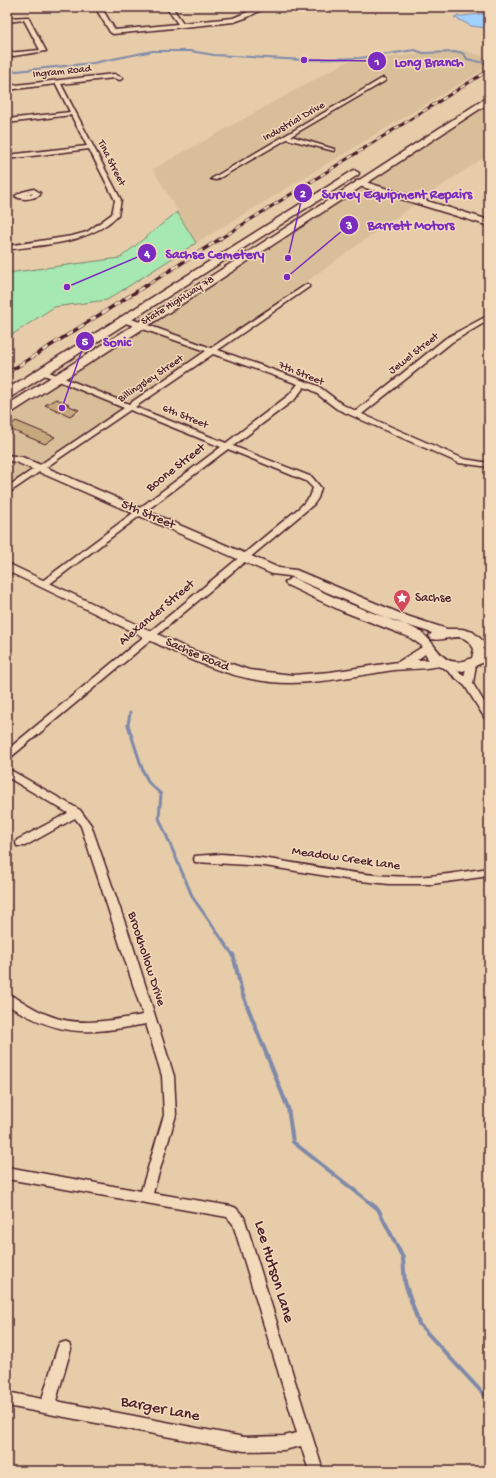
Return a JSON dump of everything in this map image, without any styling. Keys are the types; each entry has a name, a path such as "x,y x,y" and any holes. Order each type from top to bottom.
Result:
{"main road":[{"path":"390,150 489,87"},
{"name":"State Highway 78","path":"7,410 203,286 489,98"},
{"name":"State Highway 78","path":"7,394 124,318 187,280 366,166"},
{"path":"187,280 203,286"},
{"name":"5th Street","path":"7,448 14,452 13,458 40,468 276,571 292,573 399,618 444,632"},
{"name":"5th Street","path":"276,571 284,580 347,608 414,634 427,646"},
{"path":"474,639 481,650 479,660 463,667 442,664 433,656 427,646 430,640 444,632 460,633 474,639 489,640"}],"street":[{"path":"98,7 113,32 234,20 264,7"},
{"path":"169,7 181,25"},
{"path":"452,7 461,7"},
{"path":"7,20 26,18 43,51 7,55"},
{"name":"Ingram Road","path":"7,88 114,76 120,78"},
{"name":"Industrial Drive","path":"214,179 383,80"},
{"name":"Tina Street","path":"7,248 73,238 89,233 115,215 118,200 58,82"},
{"path":"7,121 74,113"},
{"path":"287,137 332,150"},
{"path":"7,157 92,147"},
{"path":"359,183 489,223"},
{"path":"7,196 18,196"},
{"name":"Billingsley Street","path":"7,491 129,406 307,286"},
{"name":"Jewel Street","path":"357,414 449,340 489,317"},
{"name":"7th Street","path":"124,318 314,388 340,407 462,461 489,465"},
{"name":"6th Street","path":"41,372 309,479 317,488"},
{"name":"Boone Street","path":"44,584 292,397 302,384"},
{"name":"Alexander Street","path":"7,755 314,500 317,493 317,488"},
{"name":"Sachse Road","path":"7,567 150,636 231,670 266,677 293,678 373,669 401,664 442,664"},
{"name":"Sachse Road","path":"401,664 427,646"},
{"path":"468,684 479,660"},
{"path":"442,664 468,684 489,718"},
{"name":"Brookhollow Drive","path":"7,772 76,813 86,825 150,1020 168,1076 170,1115 146,1196"},
{"path":"21,843 76,813"},
{"name":"Meadow Creek Lane","path":"199,859 220,857 246,859 374,879 420,882 489,872"},
{"path":"7,999 51,1022 77,1027 150,1020"},
{"name":"Lee Hutson Lane","path":"7,1173 231,1212 239,1221 316,1471"},
{"path":"47,1407 64,1349"},
{"name":"Barger Lane","path":"7,1400 244,1444 284,1443 306,1438"}],"shaded area":[{"path":"463,50 489,58 489,66 196,243 153,169 348,61"},
{"path":"489,103 489,154 419,201 7,496 7,418"}],"green space":[{"path":"177,212 196,243 107,300 54,307 7,338 7,273 120,258"}],"water":[{"path":"489,13 489,28 471,26 454,17"}],"building":[{"path":"56,399 79,410 70,416 45,405"},
{"path":"16,421 55,437 45,444 7,428"}],"waterway":[{"path":"7,72 93,63 153,51 190,51 214,55 304,60 360,58 415,50 423,53 459,52 464,54 467,59 489,64"},
{"path":"130,713 128,725 143,771 149,783 161,794 159,818 193,898 233,955"},
{"path":"233,954 242,993 288,1108 293,1142 378,1209 403,1258 405,1283 419,1324 489,1400"}],"railway":[{"path":"218,240 489,70"},
{"path":"7,373 220,239"}],"place":[{"name":"Long Branch","path":"304,60"},
{"name":"Survey Equipment Repairs","path":"288,258"},
{"name":"Barrett Motors","path":"287,277"},
{"name":"Sachse Cemetery","path":"67,287"},
{"name":"Sonic","path":"62,408"},
{"name":"Sachse","path":"402,613"}]}
